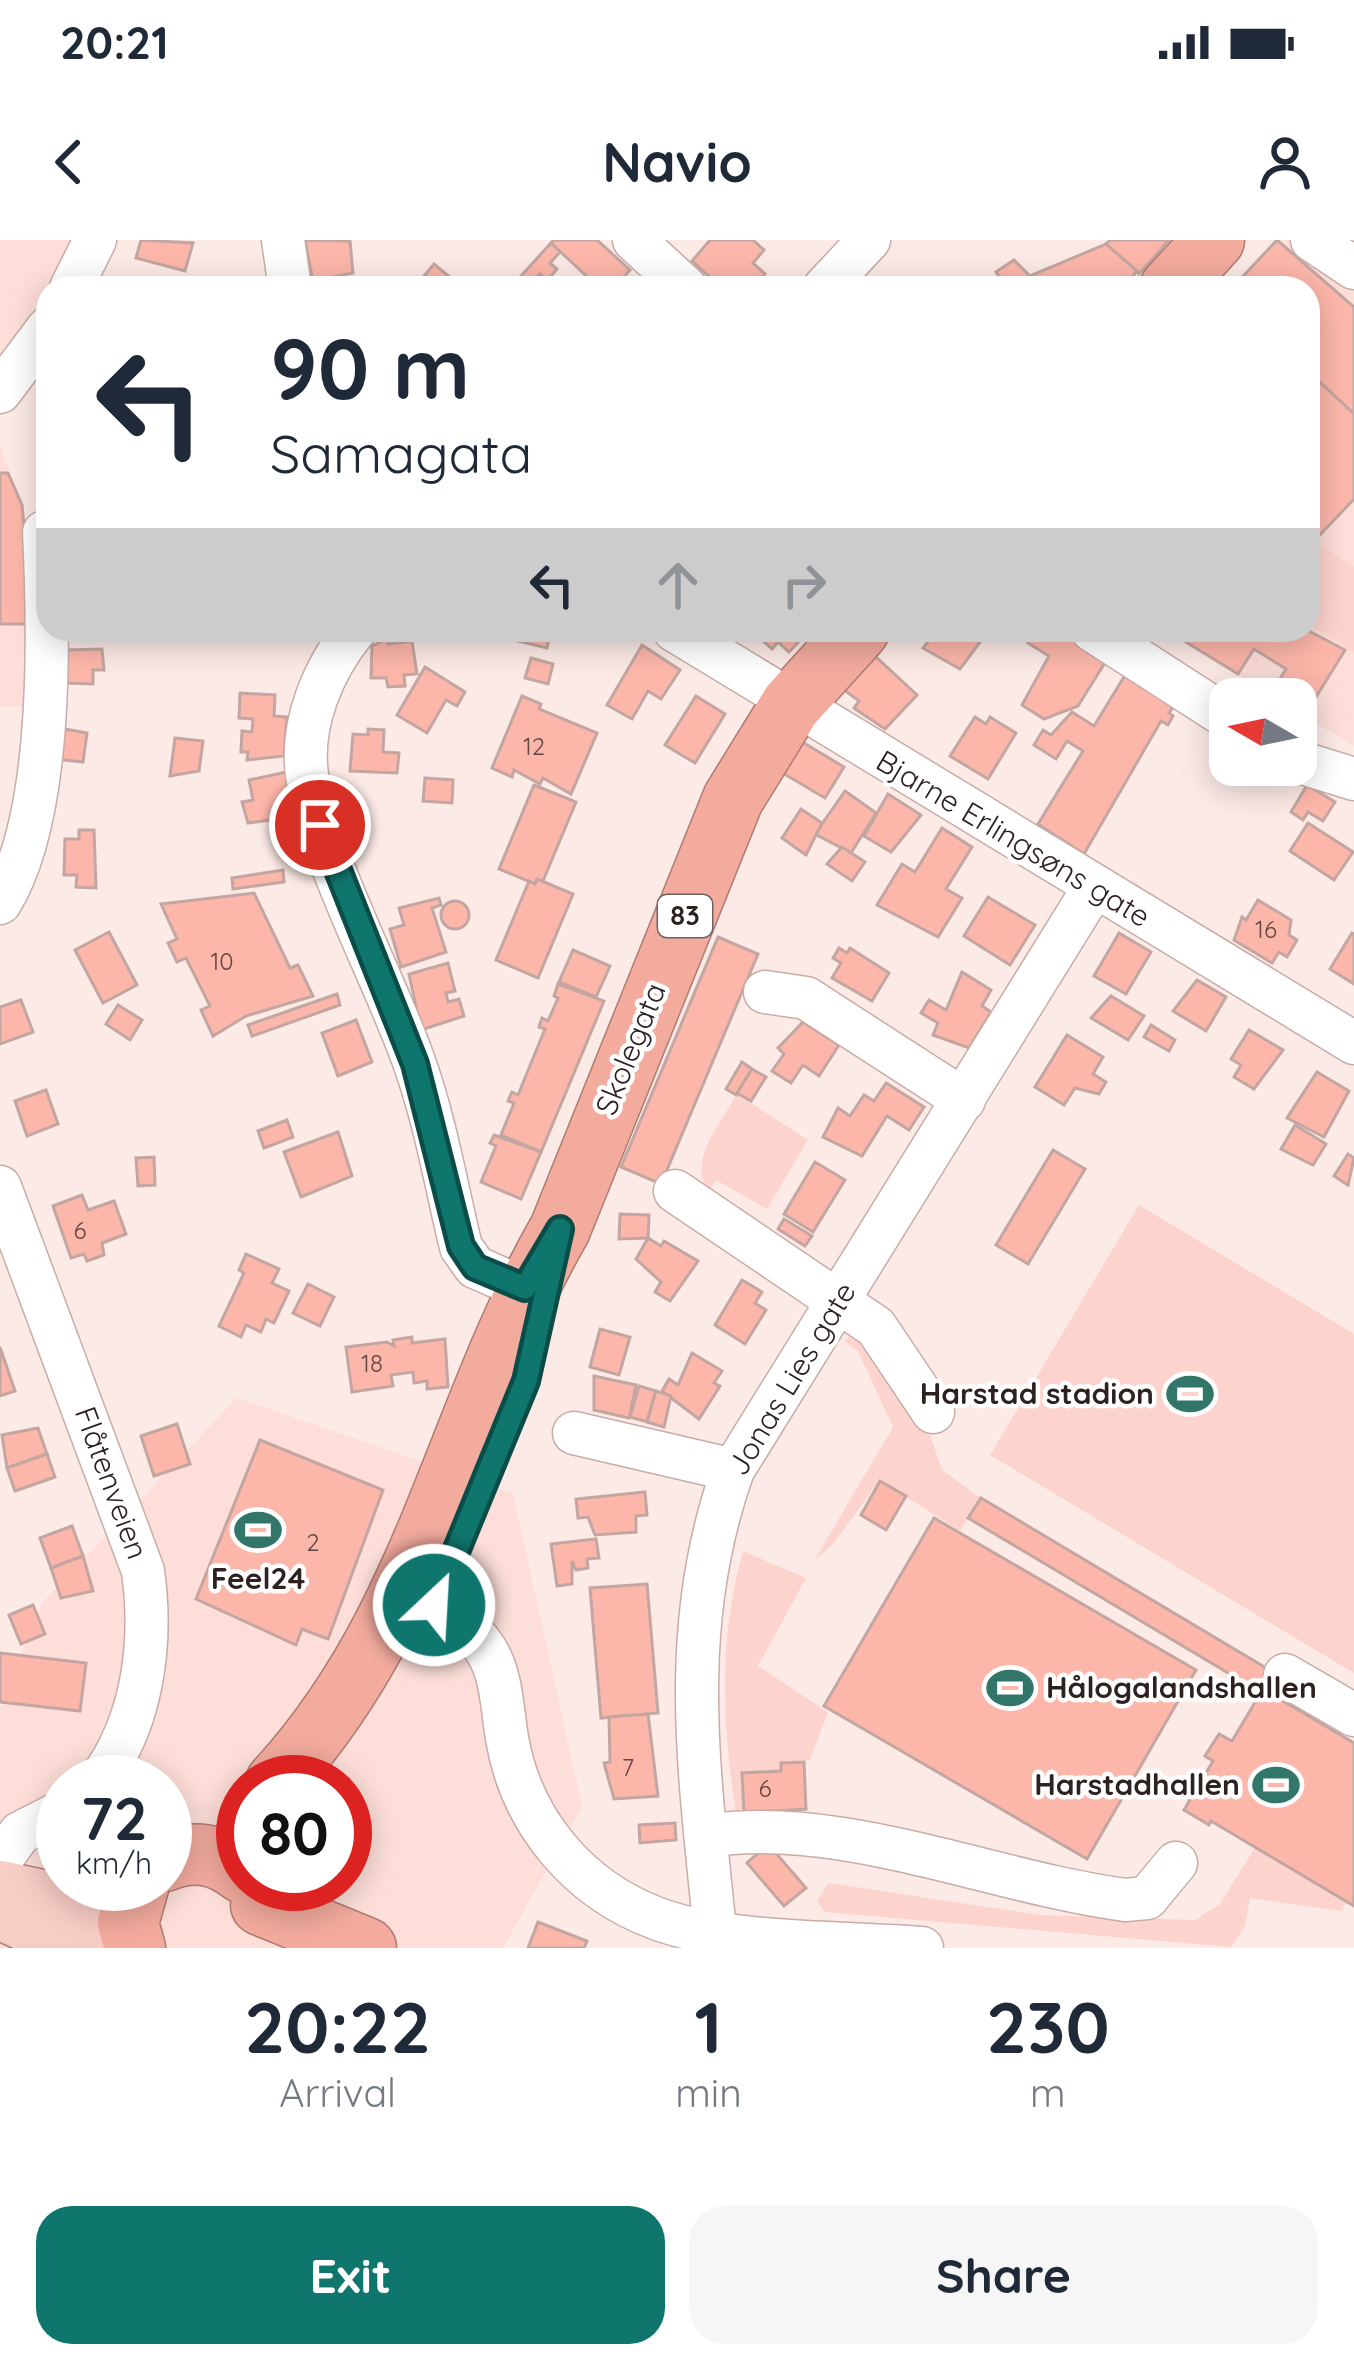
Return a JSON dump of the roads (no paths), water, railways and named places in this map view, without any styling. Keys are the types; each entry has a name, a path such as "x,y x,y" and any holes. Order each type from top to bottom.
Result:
{"highway":[{"path":"1181,276 1214,240"},
{"name":"Skolegata","path":"560,1229 733,799 791,705 848,642"},
{"name":"83","path":"298,1755 420,1598 525,1288 560,1229"},
{"name":"83","path":"345,1755 526,1381 560,1229"},
{"path":"192,1858 216,1837"},
{"path":"273,1911 366,1948"}],"main road":[{"path":"0,1888 36,1896"},
{"path":"0,1906 29,1928 95,1911"}],"street":[{"path":"77,276 95,240"},
{"path":"283,240 288,276"},
{"path":"634,240 665,276"},
{"path":"835,276 869,240"},
{"path":"1312,240 1354,268"},
{"path":"0,392 36,344"},
{"path":"0,903 27,838 43,718 43,642"},
{"path":"348,642 313,706 307,772 315,807 415,1064 461,1246 475,1267 525,1288"},
{"name":"Bjarne Erlingsøns gate","path":"693,642 1093,889 1354,1043"},
{"path":"1111,642 1209,705"},
{"path":"1317,768 1354,779"},
{"name":"Jonas Lies gate","path":"716,1931 694,1658 704,1565 733,1470 1093,889"},
{"path":"765,992 806,998 964,1100"},
{"name":"Flåtenveien","path":"0,1187 14,1264 128,1521 146,1595 140,1693 114,1755"},
{"path":"675,1190 876,1327 933,1412"},
{"path":"574,1433 733,1470"},
{"path":"420,1598 471,1630 492,1661 514,1770 529,1807 558,1851 607,1894 633,1909 688,1928 897,1947"},
{"path":"1285,1676 1354,1715"},
{"path":"0,1861 20,1833 36,1825"},
{"path":"706,1836 770,1832 821,1839 1124,1900 1147,1898 1176,1863"}],"place":[{"name":"Harstad stadion","path":"1190,1394"},
{"name":"Feel24","path":"258,1530"},
{"name":"Hålogalandshallen","path":"1010,1688"},
{"name":"Harstadhallen","path":"1276,1785"}]}
